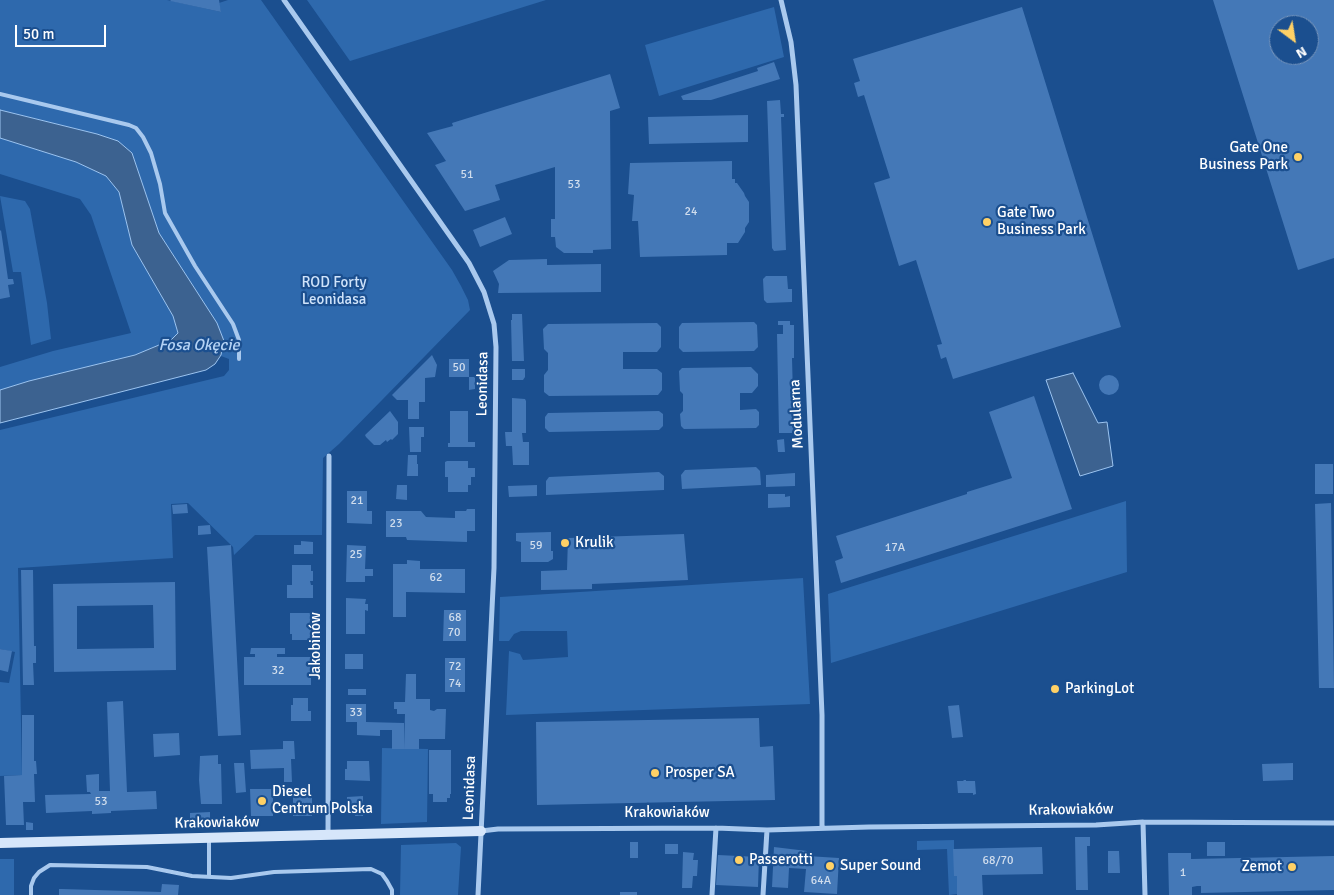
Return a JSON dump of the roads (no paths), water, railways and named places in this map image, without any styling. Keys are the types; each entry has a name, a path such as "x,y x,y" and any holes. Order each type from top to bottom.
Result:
{"street":[{"name":"Leonidasa","path":"284,0 453,238 474,271 492,313 496,346 494,551 478,895"},
{"name":"Modularna","path":"781,0 791,42 796,85 822,715 822,827"},
{"name":"Jakobinów","path":"328,836 329,456"},
{"name":"Krakowiaków","path":"0,843 328,836 498,829 716,828 767,830 822,827 1096,825 1143,822 1334,823"},
{"path":"1143,822 1145,895"},
{"path":"712,895 716,828"},
{"path":"764,895 767,830"}],"lane":[{"path":"0,94 136,128 152,152 165,213 195,266 233,324 239,340 239,359"},
{"path":"209,839 209,877"},
{"path":"31,895 31,886 34,878 39,872 50,865 148,867 192,876 231,878 274,872 371,869 382,874 388,881 392,895"}],"water":[{"name":"Fosa Okęcie","path":"0,110 97,134 118,141 132,153 159,233 217,323 224,341 221,355 215,364 206,370 0,423 0,390 135,355 171,340 178,333 173,316 132,245 119,192 106,176 76,162 0,138"},
{"path":"1073,373 1098,423 1107,422 1113,466 1080,476 1046,380"}],"place":[{"name":"Gate One Business Park","path":"1298,157"},
{"name":"Gate Two Business Park","path":"987,222"},
{"name":"Krulik","path":"565,543"},
{"name":"ParkingLot","path":"1055,689"},
{"name":"Prosper SA","path":"655,773"},
{"name":"Diesel Centrum Polska","path":"262,801"},
{"name":"Passerotti","path":"739,860"},
{"name":"Super Sound","path":"830,866"},
{"name":"Zemot","path":"1292,867"}],"park label":[{"name":"ROD Forty Leonidasa","path":"334,292"}]}
